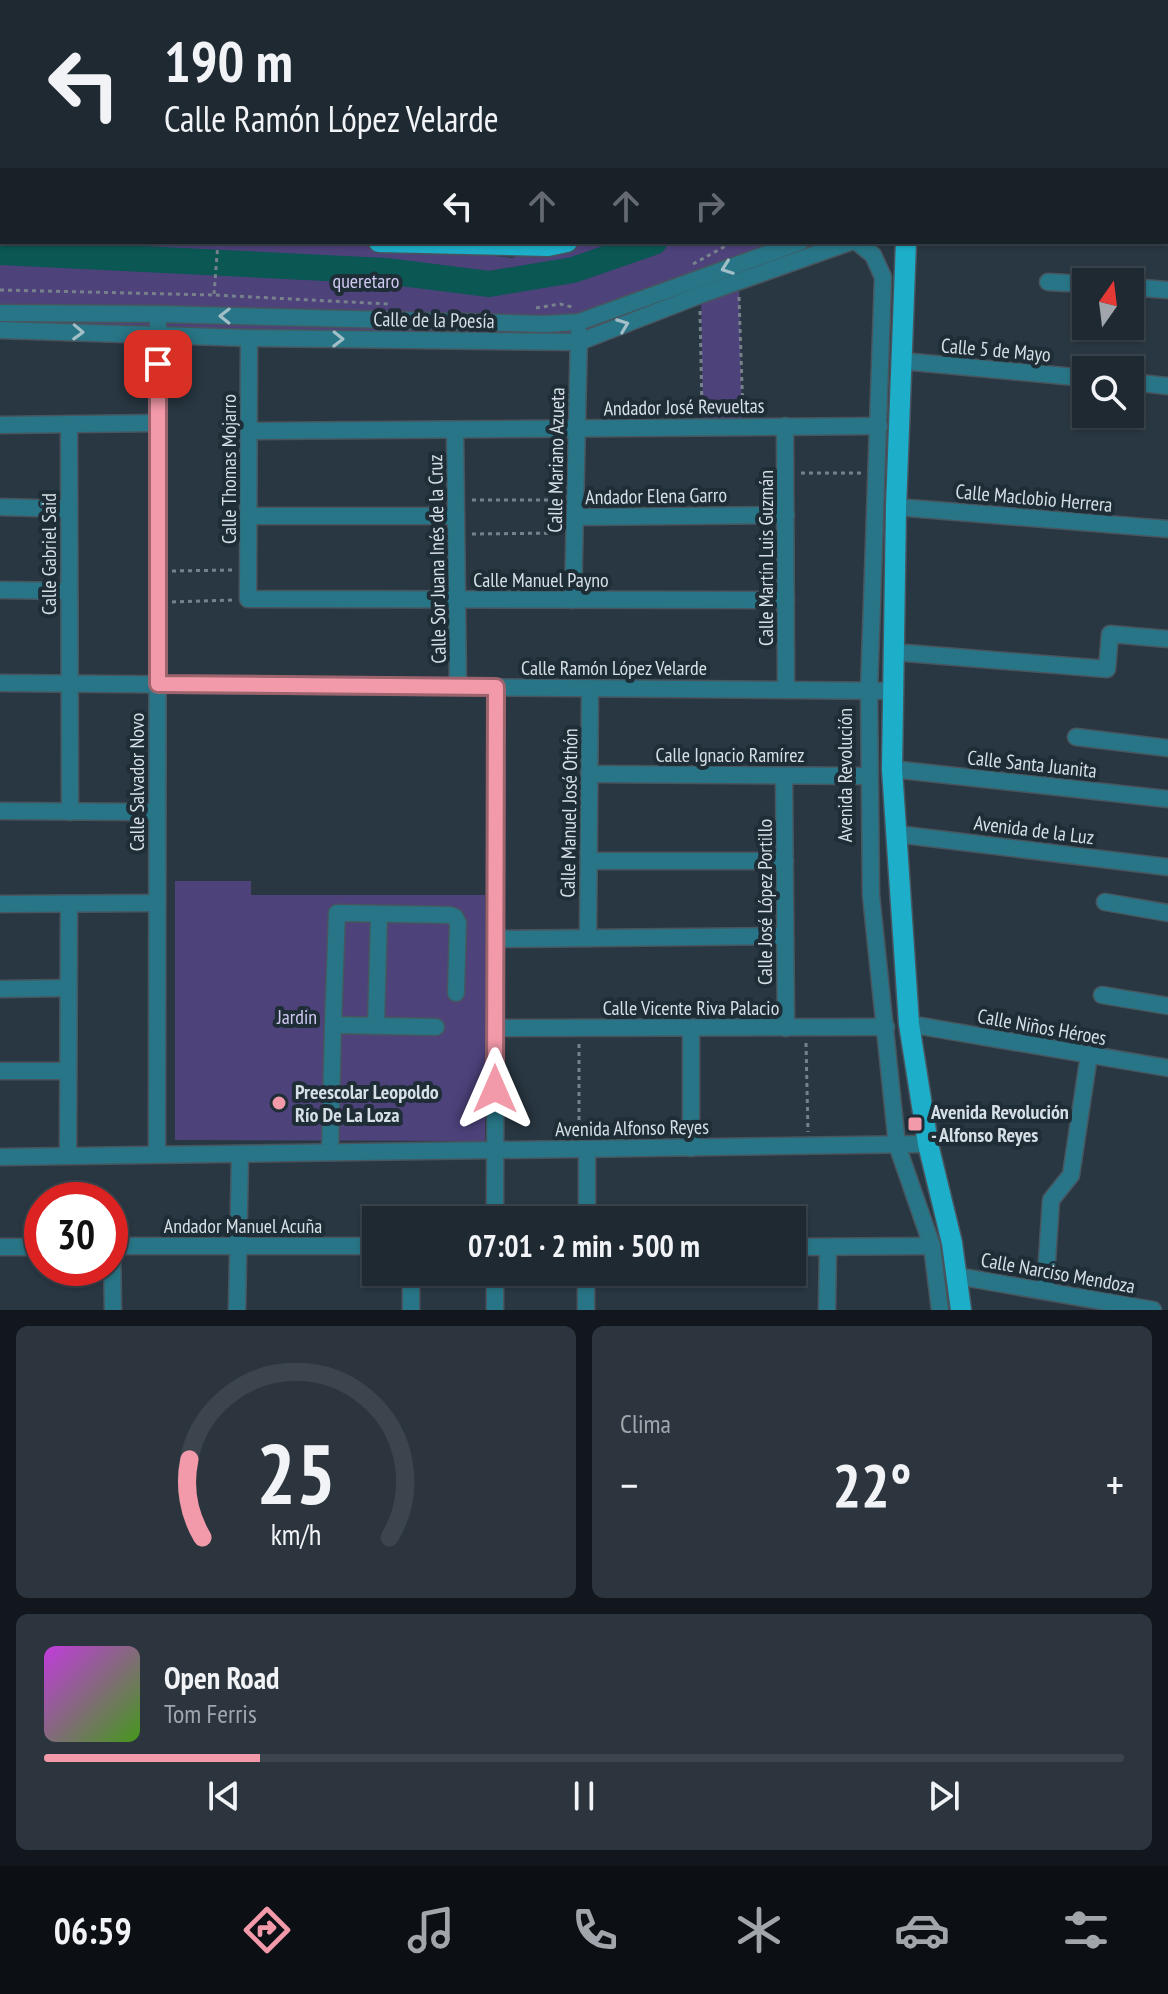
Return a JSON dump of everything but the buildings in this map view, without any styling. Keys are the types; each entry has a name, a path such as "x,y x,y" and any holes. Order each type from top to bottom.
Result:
{"main road":[{"path":"464,244 558,244"},
{"path":"906,244 896,507 892,769 909,1024 928,1144 952,1243 961,1310"}],"street":[{"name":"Calle de la Poesía","path":"0,313 545,324 794,244"},
{"name":"Calle de la Poesía","path":"0,330 249,338 579,342 844,244"},
{"name":"Avenida Revolución","path":"859,244 873,255 883,277 869,691 871,895 897,1145 932,1246 940,1310"},
{"path":"1048,282 1072,283"},
{"path":"1144,290 1167,294"},
{"name":"Calle Salvador Novo","path":"157,1154 158,314"},
{"name":"Calle Mariano Azueta","path":"573,600 579,342 576,314"},
{"name":"Calle Thomas Mojarro","path":"248,599 249,338"},
{"name":"Calle 5 de Mayo","path":"902,361 1072,377"},
{"path":"1144,383 1168,386"},
{"path":"0,425 158,423"},
{"name":"Calle Gabriel Said","path":"69,424 70,812"},
{"name":"Calle Martín Luis Guzmán","path":"785,426 786,690"},
{"name":"Andador José Revueltas","path":"249,431 879,426"},
{"name":"Calle Sor Juana Inés de la Cruz","path":"455,430 458,687"},
{"path":"0,507 69,509"},
{"name":"Calle Maclobio Herrera","path":"896,507 1168,529"},
{"path":"248,516 456,508"},
{"name":"Andador Elena Garro","path":"575,525 786,515"},
{"path":"0,590 69,591"},
{"name":"Calle Manuel Payno","path":"248,599 786,600"},
{"path":"893,652 1107,669 1110,634 1168,639"},
{"name":"Calle Ramón López Velarde","path":"0,683 892,691"},
{"path":"495,1206 496,687"},
{"name":"Calle Manuel José Othón","path":"588,938 590,688"},
{"path":"1076,737 1168,748"},
{"name":"Calle Santa Juanita","path":"892,769 1168,799"},
{"name":"Calle Ignacio Ramírez","path":"590,774 869,776"},
{"name":"Calle José López Portillo","path":"784,776 786,1028"},
{"path":"0,811 157,812"},
{"name":"Avenida de la Luz","path":"896,834 1168,867"},
{"path":"589,861 785,861"},
{"path":"1105,902 1168,913"},
{"path":"0,904 157,903"},
{"path":"68,1156 69,904"},
{"path":"330,1152 337,913 455,917 458,923 456,993"},
{"path":"376,1026 379,914"},
{"path":"496,939 785,936"},
{"path":"0,989 68,988"},
{"path":"1102,995 1168,1006"},
{"name":"Calle Niños Héroes","path":"909,1024 1168,1068"},
{"path":"333,1025 436,1027"},
{"name":"Calle Vicente Riva Palacio","path":"495,1028 886,1027"},
{"path":"691,1028 691,1148"},
{"path":"1045,1291 1051,1200 1071,1175 1089,1055"},
{"path":"0,1071 68,1071"},
{"name":"Avenida Alfonso Reyes","path":"0,1157 928,1144"},
{"path":"583,1149 586,1206"},
{"path":"237,1310 240,1154"},
{"name":"Andador Manuel Acuña","path":"128,1246 362,1246"},
{"path":"806,1247 932,1246"},
{"path":"0,1247 24,1247"},
{"path":"827,1310 828,1247"},
{"name":"Calle Narciso Mendoza","path":"957,1276 1153,1310"},
{"path":"112,1286 113,1310"},
{"path":"411,1286 411,1310"},
{"path":"495,1286 495,1310"},
{"path":"586,1286 586,1310"}],"path":[{"path":"214,295 218,244"},
{"path":"693,264 729,244"},
{"path":"738,281 743,427"},
{"path":"0,290 214,295 385,303 400,307"},
{"path":"700,295 702,427"},
{"path":"524,309 560,304 576,314"},
{"path":"785,473 877,473"},
{"path":"456,508 575,500"},
{"path":"457,534 575,525"},
{"path":"158,571 248,569"},
{"path":"158,602 248,599"},
{"path":"806,1027 808,1146"},
{"path":"579,1028 583,1149"}],"green space":[{"name":"queretaro","path":"0,244 385,244 512,258 555,244 794,244 600,314 508,323 0,313"},
{"path":"801,244 835,244 739,279 742,427 703,428 701,294 579,336 0,326 0,317 556,326"},
{"name":"Jardin","path":"175,881 251,881 251,895 485,895 485,1141 175,1140"}],"waterway":[{"path":"0,252 386,271 489,284 573,270 648,244"}],"place":[{"name":"Preescolar Leopoldo Río De La Loza","path":"279,1103"},
{"name":"Avenida Revolución - Alfonso Reyes","path":"915,1124"}],"route":[{"path":"158,364 158,684 496,687 495,1089"}]}
